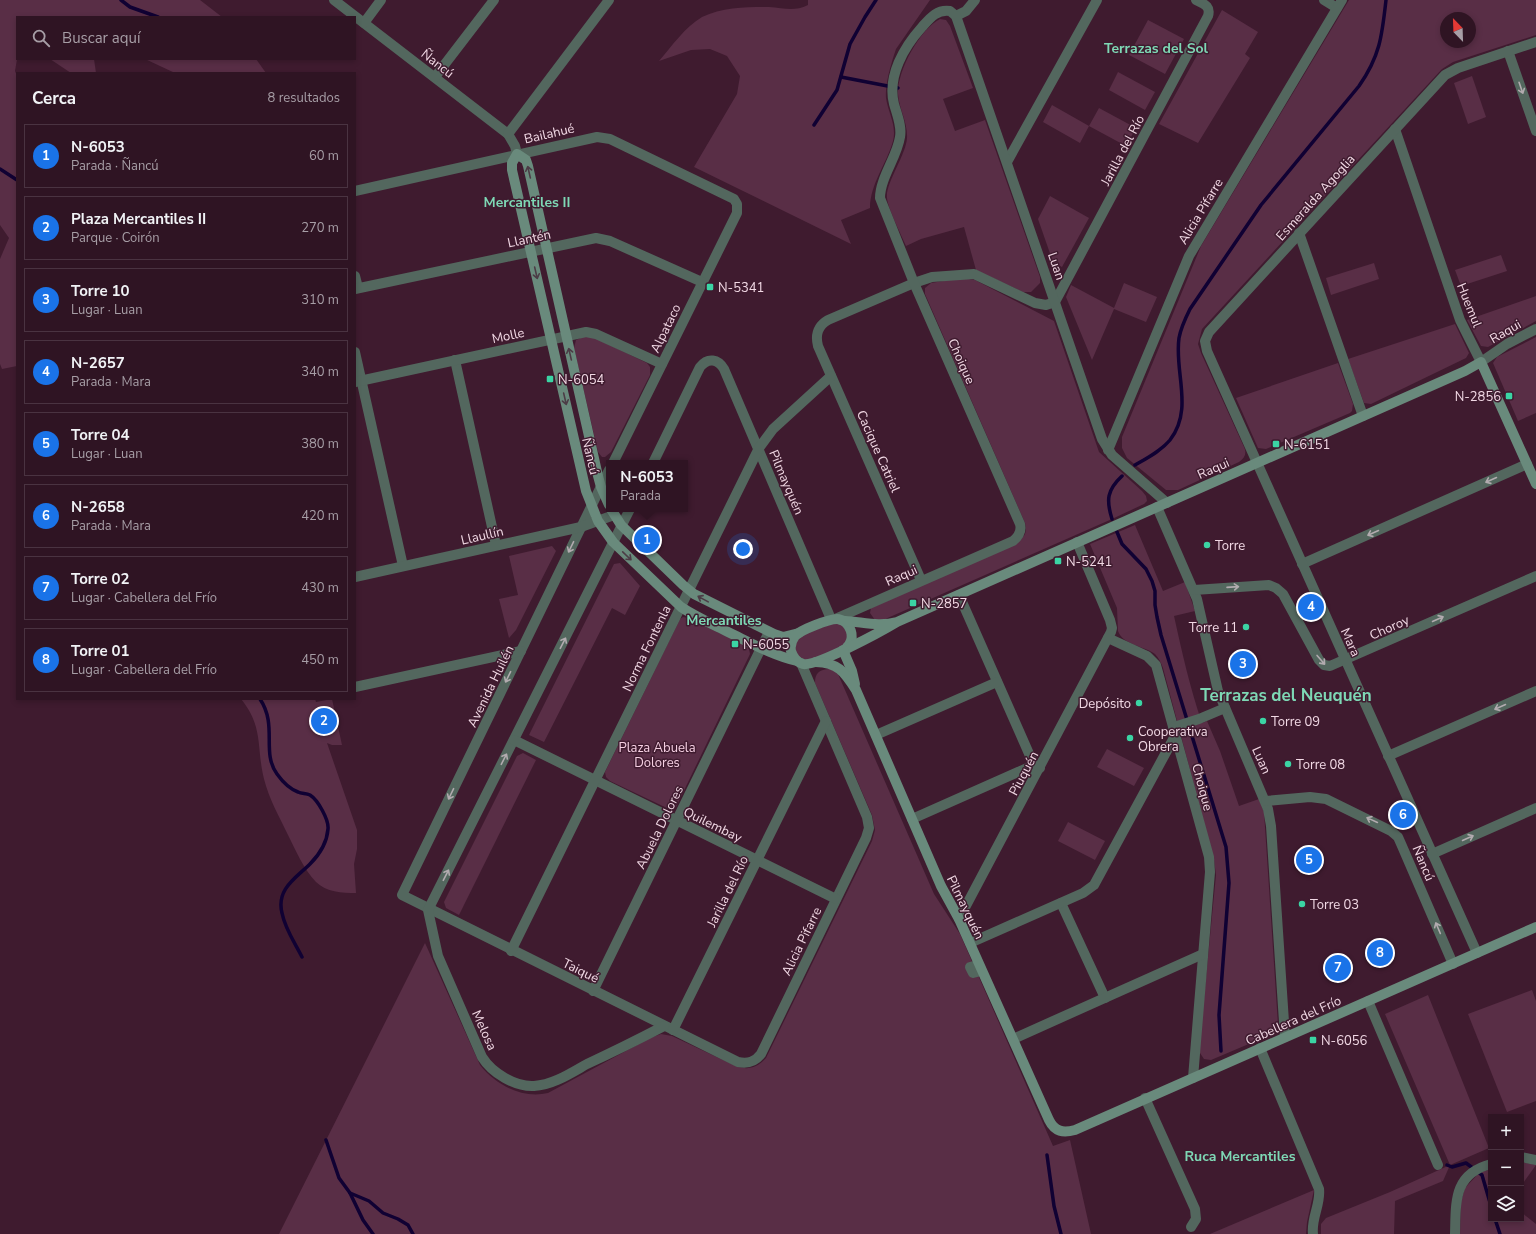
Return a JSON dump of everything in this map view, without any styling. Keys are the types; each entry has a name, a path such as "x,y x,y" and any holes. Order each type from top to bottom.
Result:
{"street":[{"name":"Ñancú","path":"334,0 355,16"},
{"path":"364,23 381,0"},
{"path":"435,77 494,0"},
{"path":"508,134 609,0"},
{"path":"956,16 966,11 974,0"},
{"path":"1007,162 1097,0"},
{"name":"Jarilla del Río","path":"1055,302 1208,16 1209,9 1206,5 1196,0"},
{"path":"1324,0 1340,4"},
{"name":"Alicia Pifarre","path":"1108,450 1189,256 1340,4"},
{"name":"Choique","path":"956,16 953,12 946,10 934,14 913,37 902,53 892,93 901,134 881,188 880,198 914,282 1020,524 1020,533"},
{"name":"Luan","path":"956,16 1100,433 1108,450 1162,505 1194,590 1202,618 1215,682 1266,801 1271,826 1285,1037"},
{"name":"Ñancú","path":"356,17 508,134 515,146 517,154 526,160 601,487 606,498"},
{"path":"1536,42 1508,51 1536,131"},
{"name":"Esmeralda Agoglia","path":"1205,340 1209,332 1441,78 1448,73 1508,51"},
{"name":"Huemul","path":"1395,129 1460,320 1482,362 1536,484"},
{"name":"Bailahué","path":"356,191 597,137 606,138 731,197 737,204"},
{"name":"Ñancú","path":"517,154 513,159 511,166 586,491 591,507 598,521 613,542 681,607 776,655 799,662"},
{"name":"Alpataco","path":"614,460 737,213 737,204"},
{"path":"1299,233 1363,416"},
{"name":"Llantén","path":"356,288 591,238 605,239 702,282"},
{"path":"914,282 932,276 974,274 1035,303 1046,305 1055,302"},
{"name":"Cacique Catriel","path":"914,282 828,320 821,325 817,332 818,346 921,580"},
{"name":"Raqui","path":"799,662 811,664 816,662 958,594 1465,371 1482,362 1507,344 1536,329"},
{"name":"Molle","path":"358,382 584,332 591,332 662,364"},
{"name":"Mara","path":"1205,340 1205,348 1477,953"},
{"path":"455,360 496,545"},
{"name":"Pilmayquén","path":"654,460 700,367 708,361 713,360 721,364 837,620"},
{"path":"356,362 358,382 403,566"},
{"name":"Norma Fontenla","path":"512,951 759,448 773,429 832,376"},
{"path":"1302,564 1527,464"},
{"path":"601,487 606,476"},
{"name":"Avenida Huilén","path":"402,895 601,487"},
{"name":"Llaullín","path":"356,577 581,527 598,521 609,512"},
{"name":"Ñancú","path":"612,512 622,525 689,590 769,632 783,636 802,631"},
{"path":"428,910 628,512"},
{"name":"Raqui","path":"802,631 837,620 921,580 1013,540 1020,533"},
{"path":"1077,542 1112,624 1108,638"},
{"name":"Choroy","path":"1194,590 1272,585 1282,594 1321,663 1330,666 1536,576"},
{"path":"912,819 1037,767 958,594"},
{"path":"837,620 850,627 852,636 851,644 845,649"},
{"name":"Raqui","path":"837,620 856,621 878,625 897,622"},
{"path":"802,631 794,637 791,645 792,654 799,662 826,721"},
{"name":"Abuela Dolores","path":"593,991 769,632"},
{"name":"Choique","path":"1108,638 1147,656 1156,665 1177,729 1210,864 1193,1078"},
{"name":"Piuquén","path":"960,919 1037,767 1108,638"},
{"name":"Pilmayquén","path":"845,649 856,690"},
{"path":"356,687 521,651"},
{"name":"Pilmayquén","path":"816,662 831,663 836,666 845,674 856,690 941,886 960,919 1049,1120 1055,1129 1059,1131"},
{"path":"876,736 997,682"},
{"path":"1388,756 1536,692"},
{"path":"970,943 1061,903 1082,893 1094,885 1177,729 1225,708"},
{"name":"Jarilla del Río","path":"669,1028 757,860 826,721"},
{"name":"Alicia Pifarre","path":"751,1062 761,1054 866,838 869,828 867,816 826,721"},
{"name":"Quilembay","path":"514,740 836,899"},
{"name":"Ñancú","path":"1266,801 1310,798 1326,799 1391,830 1398,837 1453,964"},
{"path":"1432,854 1536,808"},
{"name":"Taiqué","path":"402,895 428,910 738,1062 751,1062"},
{"path":"1061,903 1105,998"},
{"name":"Melosa","path":"428,910 438,956 482,1057 492,1070 513,1082 533,1086 555,1081 669,1028"},
{"name":"Cabellera del Frío","path":"1059,1131 1075,1130 1536,927"},
{"path":"1013,1039 1203,954"},
{"path":"1368,1001 1438,1165"},
{"path":"1260,1048 1319,1189 1319,1196 1313,1221 1313,1234"},
{"path":"1146,1098 1195,1209 1196,1219 1191,1227"},
{"path":"1524,1158 1536,1160"},
{"path":"1455,1234 1458,1192 1463,1183 1475,1170 1488,1165"}],"green space":[{"path":"0,0 200,0 221,16 16,16 16,366 2,369 0,364 0,259 9,238 0,225"},
{"path":"808,0 930,0 896,49 894,55 886,88 886,98 894,130 893,141 873,190 870,208 841,220 851,244 694,167 737,94 740,76 727,56 710,49 691,50 659,61 679,37 702,17 727,9 769,7 789,9 798,8 808,5"},
{"path":"1349,0 1536,0 1536,35 1453,62 1442,69 1202,329 1198,344 1245,449 1243,459 1178,490 1166,490 1127,458 1122,448 1122,437 1201,246"},
{"path":"1222,10 1258,32 1245,54 1250,58 1198,143 1159,124"},
{"path":"940,19 946,20 950,26 973,88 943,99 955,131 985,120 1040,277 1040,283 1031,292 1023,292 976,270 964,227 921,239 906,246 888,203 887,192 889,185 903,153 907,138 906,127 898,94 901,74 918,41 932,24"},
{"path":"1148,20 1184,39 1165,74 1129,55"},
{"path":"52,60 94,60 96,72 70,72"},
{"path":"147,60 257,60 265,72 173,72"},
{"path":"1118,72 1155,92 1145,110 1109,90"},
{"path":"1472,76 1486,117 1468,124 1454,83"},
{"path":"1052,105 1089,126 1080,143 1043,122"},
{"path":"1099,108 1136,128 1126,146 1089,126"},
{"path":"1050,196 1089,218 1062,267 1053,262 1038,219"},
{"path":"1501,255 1507,271 1461,286 1455,270"},
{"path":"1374,263 1379,279 1331,295 1326,278"},
{"path":"962,278 975,280 1054,321 1099,452 1142,491 1146,496 1147,501 1144,504 1112,519 883,620 875,620 870,613 871,608 1016,543 1026,532 1025,523 925,294 925,288 931,283"},
{"path":"1124,283 1157,297 1146,322 1114,309 1092,360 1066,297 1071,285 1114,308"},
{"path":"1536,296 1536,321 1488,347 1481,346 1467,320"},
{"path":"1455,324 1469,353 1466,358 1371,404 1364,403 1348,359"},
{"path":"585,336 593,337 647,363 650,367 650,375 611,452 605,457 602,457 598,452 574,348 576,340"},
{"path":"1536,337 1536,413 1518,421 1493,363 1497,357"},
{"path":"1338,363 1353,404 1352,411 1266,449 1258,448 1236,398"},
{"path":"1135,525 1163,591 1185,582 1195,611 1174,616 1190,683 1202,723 1207,721 1220,751 1239,806 1259,799 1264,812 1278,1025 1274,1032 1270,1035 1211,1060 1204,1059 1199,1050 1216,875 1214,860 1163,668 1155,654 1124,639 1118,631 1117,608 1090,544"},
{"path":"552,546 556,551 516,630 509,638 499,599 518,595 509,556"},
{"path":"620,563 640,586 625,615 612,608 544,742 529,735 614,564"},
{"name":"Plaza Abuela Dolores","path":"683,617 746,646 749,649 750,654 676,807 669,809 610,781 606,777 605,772 680,619"},
{"path":"836,623 842,625 848,634 846,644 811,661 802,660 795,652 798,639 813,630"},
{"path":"832,669 838,674 934,894 960,934 1053,1146 1070,1140 1091,1234 279,1234 425,943 480,1065 494,1079 510,1089 529,1094 548,1093 650,1038 661,1034 672,1036 738,1067 754,1067 766,1058 872,841 875,830 872,815 815,683 818,673 822,670"},
{"path":"242,700 315,700 316,702 332,700 342,745 332,745 327,743 357,830 357,849 354,864 356,893 340,892 324,888 316,882 304,866 269,794 264,779 256,728 248,709"},
{"path":"1107,749 1144,768 1134,786 1097,767"},
{"path":"523,753 536,760 459,915 446,908 444,902 517,756"},
{"path":"1068,822 1105,841 1095,860 1058,841"},
{"path":"1532,990 1536,1001 1536,1101 1507,1112 1468,1014"},
{"path":"1428,995 1488,1148 1450,1165 1385,1014"},
{"path":"1524,1163 1536,1165 1524,1182"},
{"path":"1450,1165 1443,1181 1395,1201 1394,1234 1321,1234 1321,1224 1326,1218 1390,1192"},
{"path":"1488,1170 1488,1222 1524,1222 1524,1214 1536,1224 1536,1234 1460,1234 1461,1201 1465,1188 1479,1173"},
{"path":"1314,1190 1306,1234 1210,1234"}],"waterway":[{"path":"121,0 130,7 155,16"},
{"path":"814,125 837,90 850,44 876,0"},
{"path":"1135,465 1162,448 1170,440 1177,428 1181,416 1182,403 1178,351 1179,338 1190,309 1261,205 1359,86 1366,75 1372,65 1379,45 1386,0"},
{"path":"841,77 898,88"},
{"path":"0,169 16,179"},
{"path":"1112,519 1109,506 1109,496 1113,486 1122,476"},
{"path":"1117,532 1122,544 1146,569 1152,581 1155,591 1155,605 1161,635 1226,847 1229,883 1219,1015 1221,1051"},
{"path":"260,700 268,719 269,748 272,766 279,777 289,787 295,791 310,795 316,801 322,810 328,825 325,843 320,852 310,864 293,879 282,897 281,905 283,919 302,957"},
{"path":"326,1140 339,1178 350,1193 363,1220 373,1234"},
{"path":"1047,1155 1054,1206 1061,1234"},
{"path":"1447,1165 1452,1167 1466,1163 1482,1175 1488,1196"},
{"path":"350,1193 369,1201 383,1213 408,1225 413,1234"},
{"path":"1496,1222 1500,1234"}],"place":[{"name":"N-5341","path":"710,287"},
{"name":"N-6054","path":"550,379"},
{"name":"N-2856","path":"1509,396"},
{"name":"N-6151","path":"1276,444"},
{"name":"N-6053","path":"647,540"},
{"name":"Torre","path":"1207,545"},
{"name":"N-5241","path":"1058,561"},
{"name":"N-2857","path":"913,603"},
{"name":"N-2657","path":"1311,607"},
{"name":"Torre 11","path":"1246,627"},
{"name":"N-6055","path":"735,644"},
{"name":"Torre 10","path":"1243,664"},
{"name":"Depósito","path":"1139,703"},
{"name":"Plaza Mercantiles II","path":"324,721"},
{"name":"Torre 09","path":"1263,721"},
{"name":"Cooperativa Obrera","path":"1130,738"},
{"name":"Torre 08","path":"1288,764"},
{"name":"N-2658","path":"1403,815"},
{"name":"Torre 04","path":"1309,860"},
{"name":"Torre 03","path":"1302,904"},
{"name":"Torre 01","path":"1380,953"},
{"name":"Torre 02","path":"1338,968"},
{"name":"N-6056","path":"1313,1040"}],"district":[{"name":"Terrazas del Sol","path":"1156,48"},
{"name":"Mercantiles II","path":"527,202"},
{"name":"Mercantiles","path":"724,620"},
{"name":"Terrazas del Neuquén","path":"1286,695"},
{"name":"Ruca Mercantiles","path":"1240,1156"}]}
